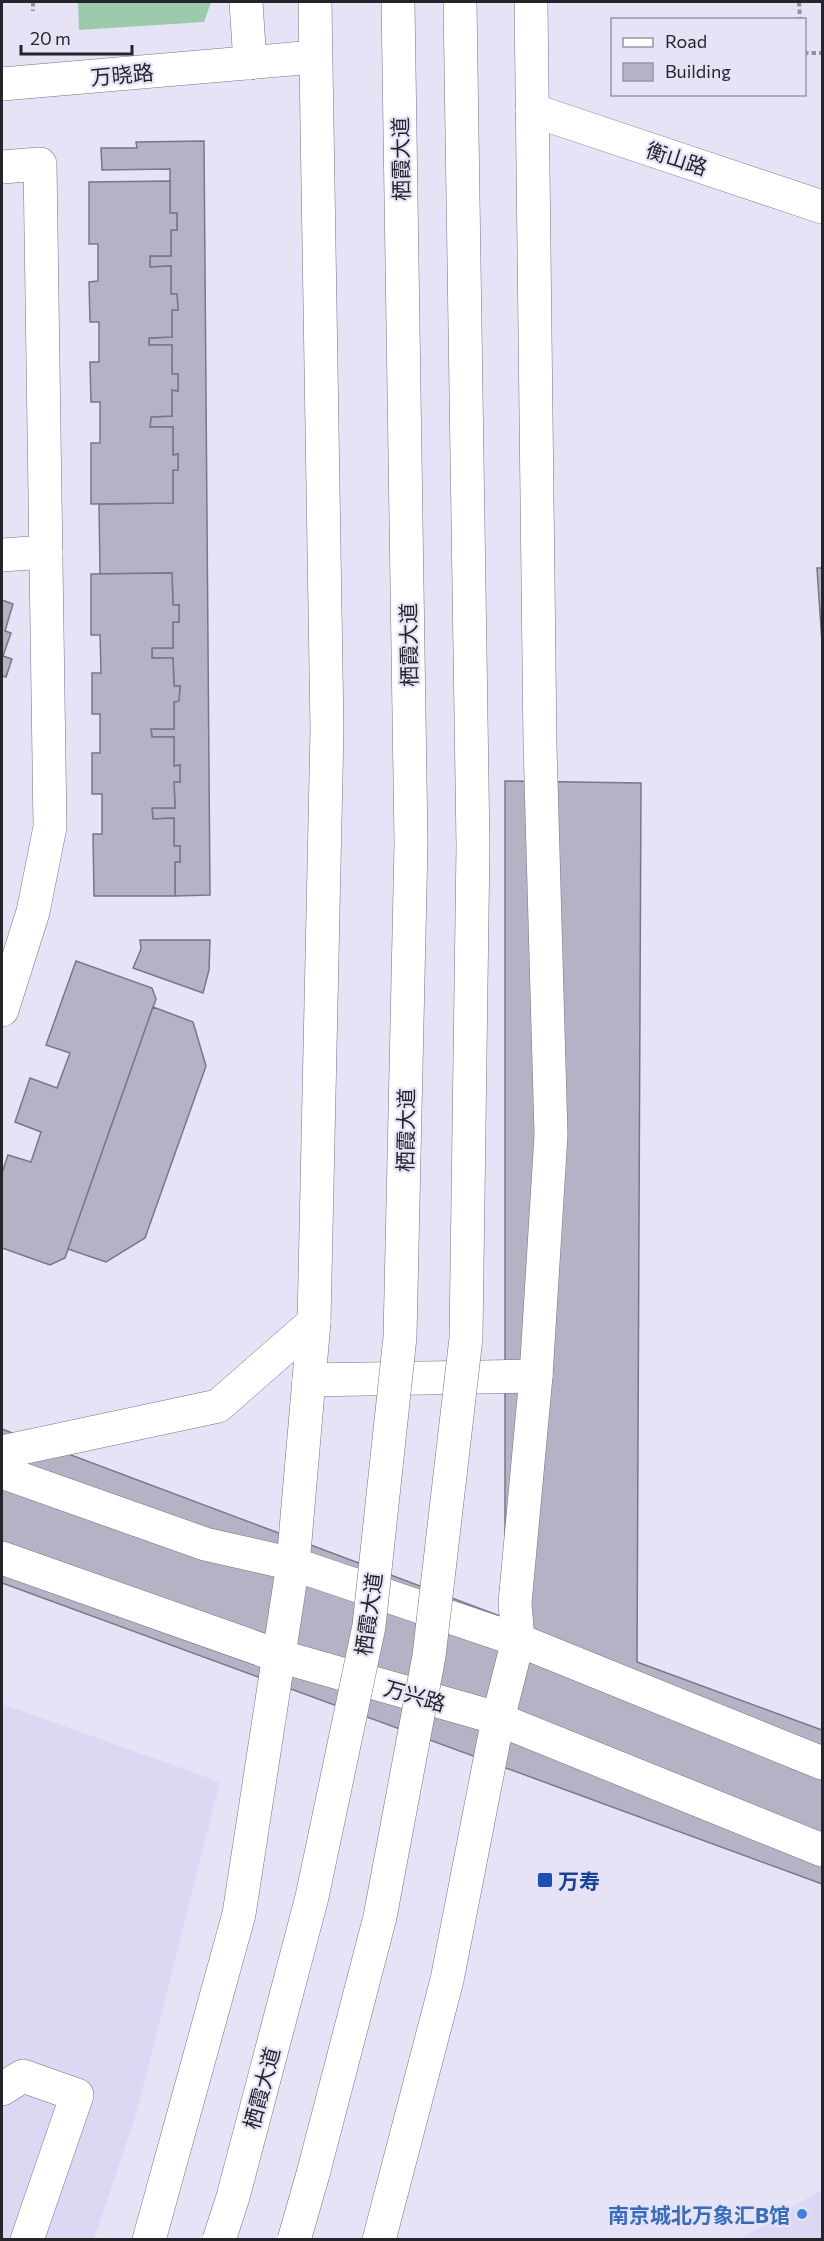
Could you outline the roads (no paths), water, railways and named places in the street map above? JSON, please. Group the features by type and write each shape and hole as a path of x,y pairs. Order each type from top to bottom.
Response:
{"main road":[{"path":"246,2 250,63"},
{"path":"149,2240 239,1914 293,1563 314,1323 327,730 315,2"},
{"name":"栖霞大道","path":"219,2240 236,2185 312,1897 369,1626 400,1337 411,844 398,2"},
{"path":"294,2240 380,1917 429,1656 466,1338 473,846 460,2"},
{"path":"379,2240 447,1980 498,1719 518,1640 515,1603 536,1376 551,1135 540,744 531,2"},
{"name":"万晓路","path":"2,84 315,57"},
{"name":"衡山路","path":"532,110 822,207"},
{"path":"2,167 40,164 50,827 33,912 2,1010"},
{"path":"2,555 46,552"},
{"path":"2,1452 218,1406 314,1323"},
{"path":"309,1380 536,1376"},
{"path":"2,1472 205,1544 293,1563 518,1640 822,1762"},
{"name":"万兴路","path":"2,1558 279,1656 498,1719 822,1850"},
{"path":"2,2088 23,2076 76,2095 27,2240"}],"place":[{"name":"万寿","path":"545,1880"},
{"name":"南京城北万象汇B馆","path":"802,2214"}]}
